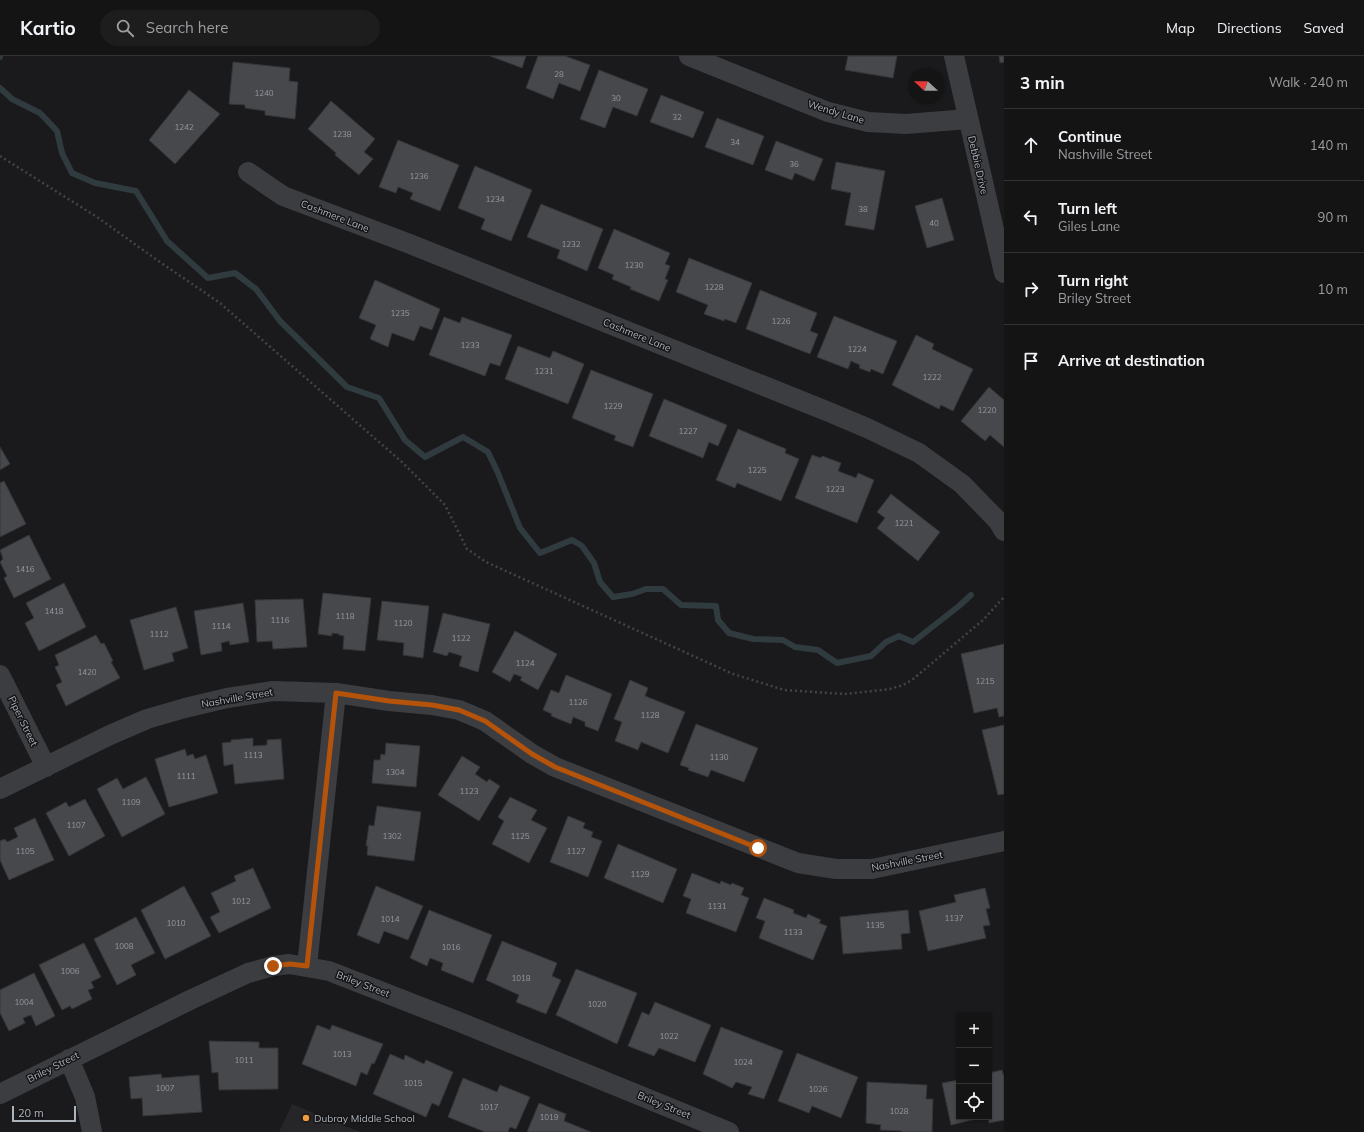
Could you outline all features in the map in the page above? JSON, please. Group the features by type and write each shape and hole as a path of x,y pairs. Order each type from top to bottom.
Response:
{"street":[{"name":"Wendy Lane","path":"688,56 828,112 868,122 906,124 968,119"},
{"name":"Debbie Drive","path":"954,56 1004,273"},
{"name":"Cashmere Lane","path":"248,172 283,196 410,244 868,428 919,453 962,484 998,521 1004,531"},
{"name":"Piper Street","path":"0,675 46,767"},
{"name":"Nashville Street","path":"0,789 110,735 147,719 185,708 227,698 273,691 336,693 389,701 432,705 459,710 485,721 532,754 555,767 798,863 836,869 872,869 1004,841"},
{"path":"307,966 336,693"},
{"name":"Briley Street","path":"0,1094 248,973 273,966 290,964 329,971 464,1024 729,1132"},
{"path":"69,1059 85,1097 92,1132"}],"path":[{"path":"0,156 97,217 220,303 403,463 445,505 467,549 486,562 726,670 784,690 844,694 890,689 903,685 912,680 983,620 1004,597"}],"shaded area":[{"name":"Dubray Middle School","path":"292,1104 360,1132 279,1132"}],"building":[{"path":"490,56 526,56 522,68"},
{"path":"538,56 565,56 590,65 580,91 559,83 553,99 526,88"},
{"path":"848,56 897,56 893,78 845,70"},
{"path":"999,56 1004,56 1004,62 1000,63"},
{"path":"233,62 290,68 289,81 298,82 295,119 265,115 265,111 245,108 245,105 229,104"},
{"path":"599,70 648,89 637,116 613,107 605,128 580,119"},
{"path":"189,90 220,114 175,164 149,140"},
{"path":"661,95 704,112 693,138 650,122"},
{"path":"331,101 375,139 364,152 373,159 359,175 335,155 336,153 308,129"},
{"path":"717,118 764,136 753,165 705,147"},
{"path":"398,140 459,165 440,211 410,199 413,193 398,187 396,193 379,187"},
{"path":"776,141 823,159 814,181 795,173 792,180 765,170"},
{"path":"836,162 885,171 874,230 845,225 851,193 831,189"},
{"path":"475,166 532,190 511,241 481,229 485,219 458,208"},
{"path":"942,198 954,240 927,248 915,206"},
{"path":"541,204 603,229 587,271 557,258 560,250 527,237"},
{"path":"614,229 670,253 665,264 670,266 665,279 668,280 659,301 630,289 631,287 612,279 614,275 598,268"},
{"path":"689,258 752,283 736,323 725,319 724,321 704,314 708,305 676,292"},
{"path":"375,280 440,309 432,330 420,326 414,341 392,333 388,347 370,339 376,325 359,318"},
{"path":"760,290 817,313 810,331 818,334 810,354 746,329"},
{"path":"834,316 897,341 883,374 871,369 870,372 859,368 860,365 851,361 848,369 817,357"},
{"path":"444,317 460,323 462,317 512,335 500,366 490,363 485,376 429,355"},
{"path":"916,335 934,344 932,349 973,369 953,411 941,405 939,409 892,385"},
{"path":"518,346 550,358 553,351 584,364 568,404 505,379"},
{"path":"591,370 653,394 633,447 614,440 616,436 572,418"},
{"path":"989,387 1004,400 1004,447 990,435 985,441 961,421"},
{"path":"664,399 727,425 718,446 709,442 703,458 649,436"},
{"path":"738,429 786,449 785,453 799,459 781,501 737,483 735,488 716,480"},
{"path":"0,447 10,464 0,470"},
{"path":"812,455 821,458 822,456 841,463 838,471 856,478 858,473 874,480 857,523 795,498"},
{"path":"4,481 26,524 0,537 0,483"},
{"path":"891,494 940,532 918,561 877,528 885,518 877,512"},
{"path":"29,535 51,579 14,598 4,578 7,576 0,562 3,559 0,550"},
{"path":"64,583 86,627 39,651 25,623 34,618 26,603"},
{"path":"323,593 371,598 365,651 343,649 344,636 339,634 332,633 332,636 318,634"},
{"path":"303,599 307,647 273,649 272,641 257,642 255,600"},
{"path":"382,601 429,606 423,658 403,655 404,643 377,640"},
{"path":"243,603 249,642 230,645 229,641 221,643 222,651 201,655 194,611"},
{"path":"176,607 188,648 172,653 174,661 144,670 130,620"},
{"path":"443,613 490,624 478,672 459,666 462,656 449,652 447,656 433,652"},
{"path":"515,631 557,654 538,690 520,680 522,677 514,674 510,682 492,672"},
{"path":"96,635 101,644 104,643 113,661 111,662 120,678 66,706 56,685 62,682 55,667 59,665 55,655"},
{"path":"1004,644 1004,716 999,717 997,708 974,713 961,654"},
{"path":"566,675 612,694 598,731 585,726 585,722 573,717 571,724 551,716 552,714 543,710 551,690 559,693"},
{"path":"630,680 648,688 645,696 685,712 668,753 641,742 638,750 615,741 622,722 614,719"},
{"path":"696,724 758,748 744,782 711,770 708,777 688,770 689,768 680,765"},
{"path":"1004,725 1004,794 998,795 982,730"},
{"path":"253,738 253,746 267,745 267,740 281,739 284,779 235,784 233,764 224,766 222,743 231,742 231,740"},
{"path":"386,743 420,746 416,787 372,783 374,760 380,760 381,754 385,755"},
{"path":"185,749 187,756 193,754 195,759 206,755 218,793 169,807 155,759"},
{"path":"462,756 480,767 475,774 487,782 489,779 500,786 479,821 438,795"},
{"path":"146,777 165,814 122,837 97,789 117,778 123,789"},
{"path":"510,797 537,810 531,820 547,828 529,863 492,844 504,821 498,817"},
{"path":"85,799 105,836 69,856 46,813 66,802 69,807"},
{"path":"377,806 421,812 414,861 367,855 368,846 366,846 369,825 374,826"},
{"path":"568,816 585,823 583,828 593,832 591,837 602,841 588,877 550,862"},
{"path":"35,818 54,860 9,880 0,860 0,841 5,839 7,842 18,837 14,828"},
{"path":"618,844 677,869 663,903 604,878"},
{"path":"253,868 271,908 219,933 210,917 220,912 211,893 236,881 234,876"},
{"path":"692,873 720,884 721,881 731,885 732,883 744,888 741,895 749,898 736,932 686,913 691,899 683,896"},
{"path":"184,886 211,936 165,959 141,910"},
{"path":"376,886 423,906 408,940 384,931 379,944 357,935"},
{"path":"985,888 990,908 986,909 990,925 983,926 986,938 928,951 919,911 956,902 954,895"},
{"path":"764,898 794,910 793,913 806,918 808,914 821,920 819,923 827,926 813,960 759,938 765,921 756,918"},
{"path":"429,910 492,935 473,983 441,970 443,963 430,958 427,966 410,958"},
{"path":"908,910 910,933 901,934 902,949 843,954 840,917"},
{"path":"136,917 155,953 131,965 136,975 117,985 94,939"},
{"path":"502,941 557,963 552,976 561,980 546,1014 516,1002 519,995 486,980"},
{"path":"84,943 101,977 91,982 94,988 88,990 92,999 72,1009 70,1006 62,1010 39,965"},
{"path":"576,969 637,993 617,1044 556,1015"},
{"path":"34,973 55,1016 36,1026 31,1015 23,1018 25,1023 9,1031 0,1013 0,990"},
{"path":"655,1002 711,1025 695,1062 659,1048 654,1056 628,1046 642,1012 649,1015"},
{"path":"317,1025 330,1030 332,1025 383,1044 367,1075 361,1072 356,1086 302,1064"},
{"path":"721,1027 783,1051 764,1099 748,1094 752,1087 736,1082 732,1088 703,1074"},
{"path":"209,1041 259,1042 259,1048 278,1048 278,1089 219,1090 218,1072 212,1073"},
{"path":"797,1053 858,1077 841,1118 812,1106 809,1113 778,1101"},
{"path":"390,1054 404,1060 405,1055 424,1064 426,1060 453,1072 439,1106 432,1103 426,1117 373,1094"},
{"path":"1002,1070 1004,1077 1004,1120 989,1123 988,1120 992,1120 992,1072"},
{"path":"161,1074 162,1078 199,1075 202,1112 143,1116 142,1098 131,1099 129,1077"},
{"path":"463,1078 497,1092 500,1085 530,1097 516,1129 510,1127 508,1132 485,1132 448,1117"},
{"path":"956,1081 956,1120 972,1120 951,1125 942,1083"},
{"path":"867,1082 927,1085 926,1099 933,1099 932,1132 880,1130 881,1125 866,1123"},
{"path":"539,1103 566,1114 564,1121 591,1132 527,1132"}],"waterway":[{"path":"0,88 12,99 40,113 57,131 62,153 72,173 95,183 136,191 167,241 208,278 235,273 256,289 280,321 347,387 379,398 405,440 425,457 463,437 488,452 520,528 540,553 572,540 582,546 594,563 600,582 613,597 632,594 646,589 663,589 681,605 716,606 718,620 729,633 753,639 783,640 795,647 818,650 837,663 871,656 886,642 899,636 913,642 971,595"}],"place":[{"name":"Dubray Middle School","path":"306,1118"}],"route":[{"path":"273,966 290,964 307,966 336,693 389,701 432,705 459,710 485,721 532,754 555,767 758,848"}]}
